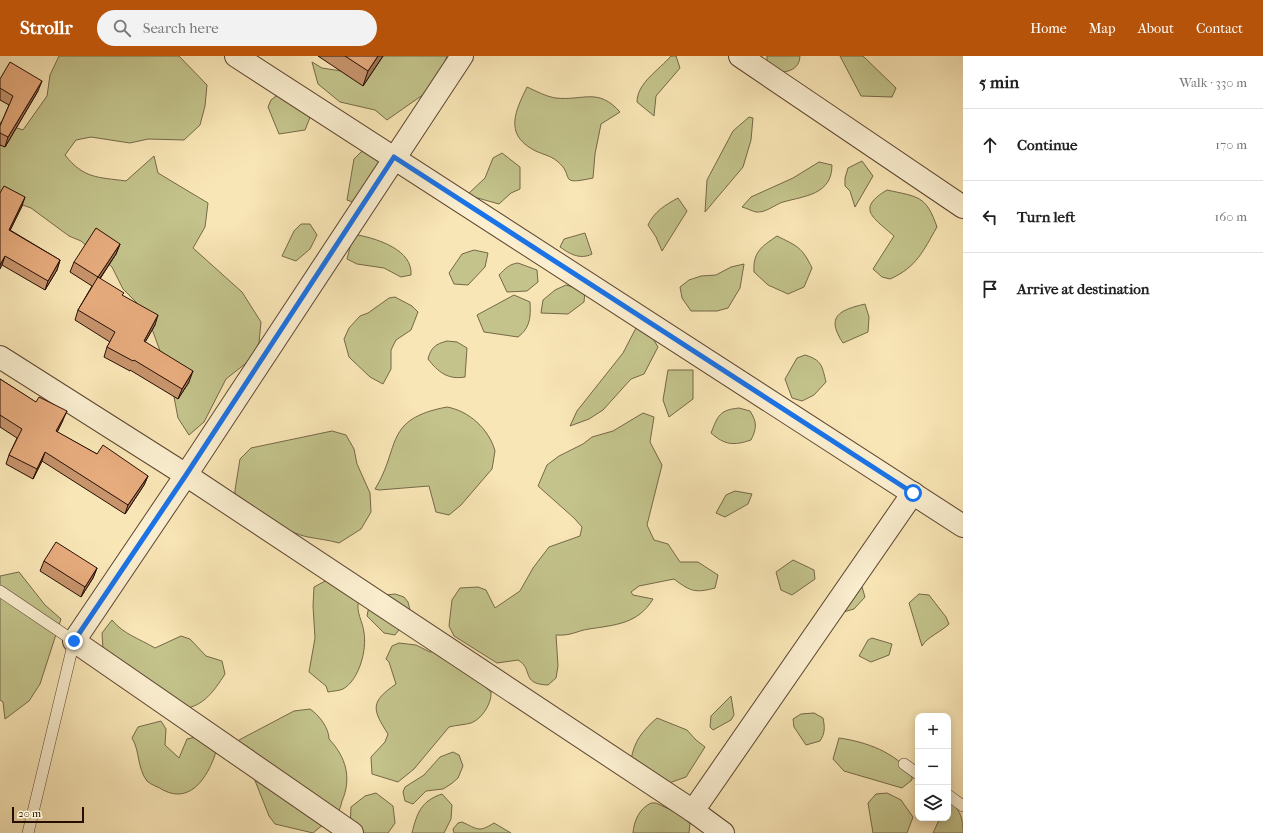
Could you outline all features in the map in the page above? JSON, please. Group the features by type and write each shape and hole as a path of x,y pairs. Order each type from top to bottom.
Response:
{"street":[{"path":"236,56 963,526"},
{"path":"352,833 74,641 186,475 394,157 462,56"},
{"path":"740,56 963,207"},
{"path":"0,357 186,475 694,811 723,833"},
{"path":"694,811 913,493"}],"lane":[{"path":"0,590 74,641 28,833"},
{"path":"904,764 915,772"},
{"path":"951,797 963,806"}],"green space":[{"path":"59,56 179,56 207,85 205,106 200,125 184,140 148,139 130,143 91,137 76,140 65,155 79,169 92,176 126,181 154,156 158,173 208,203 205,227 193,248 242,292 261,322 259,343 250,360 226,379 204,422 189,435 178,418 171,381 148,318 138,304 123,289 112,267 81,241 69,236 31,208 0,197 0,122 23,130 47,96 50,75"},
{"path":"374,56 447,56 440,75 424,94 387,120 375,110 340,102 318,84 312,62 322,68 361,74"},
{"path":"671,56 676,56 680,68 656,96 654,116 637,102 638,95 650,77"},
{"path":"767,56 800,56 799,62 793,69 778,72 767,71"},
{"path":"840,56 863,56 896,88 892,97 861,96"},
{"path":"527,87 556,98 597,97 612,104 620,112 601,124 595,154 593,178 574,181 570,180 562,166 557,161 523,143 515,128 515,121 519,104"},
{"path":"280,93 311,115 305,130 279,134 268,107 271,100"},
{"path":"749,117 753,118 751,140 743,167 705,212 707,180 733,131"},
{"path":"370,147 390,150 365,206 347,200 354,159 361,152"},
{"path":"502,153 520,167 520,189 511,193 499,204 467,195 485,178 493,158"},
{"path":"862,161 873,176 855,207 850,191 845,186 845,178 848,168"},
{"path":"819,162 832,165 831,175 827,183 822,188 808,196 783,202 760,212 742,207 751,197 793,178"},
{"path":"887,190 914,196 920,199 929,209 937,227 923,251 913,264 890,279 882,277 873,269 894,236 875,219 870,208 877,197"},
{"path":"678,198 687,211 662,251 656,237 648,225 653,216 660,209"},
{"path":"301,224 310,224 317,235 310,249 296,261 282,256 294,231"},
{"path":"585,233 592,254 588,256 579,256 571,254 560,247 564,239"},
{"path":"358,235 375,239 393,247 400,252 410,266 411,275 401,277 384,268 357,264 347,259 352,239"},
{"path":"777,236 790,242 802,251 812,268 804,287 788,294 768,285 754,272 755,259 759,251"},
{"path":"474,250 488,253 485,267 468,285 454,284 449,273 462,254"},
{"path":"518,263 537,270 538,282 527,291 507,292 499,275 505,269"},
{"path":"744,264 740,288 728,308 717,311 691,311 682,298 680,287 689,280 701,276 716,275 731,267"},
{"path":"566,285 585,291 584,302 568,314 541,313 543,300 555,290"},
{"path":"514,295 530,302 529,322 522,334 518,337 484,332 477,315"},
{"path":"395,297 412,306 418,312 411,330 396,340 391,350 391,369 383,384 370,377 349,357 344,339 349,328 360,316 368,313 389,298"},
{"path":"865,304 869,317 868,332 843,343 835,326 835,320 842,312"},
{"path":"645,325 658,347 644,374 631,379 603,410 589,419 570,426 577,411 623,353 637,326"},
{"path":"447,341 457,342 467,348 465,377 459,378 448,376 436,368 428,359 434,347"},
{"path":"805,355 815,359 820,364 826,382 814,395 802,401 792,398 785,379 797,358"},
{"path":"668,370 693,370 693,399 669,417 663,400"},
{"path":"447,407 463,412 477,422 488,435 495,451 492,469 461,505 449,515 436,512 429,486 379,490 375,489 383,474 392,448 403,427 412,419 427,412"},
{"path":"739,408 750,411 754,418 755,428 751,440 734,444 725,442 711,433 718,418 723,412"},
{"path":"643,413 654,417 650,442 662,465 647,525 654,540 668,544 680,562 698,562 718,575 715,588 698,591 685,587 674,579 639,586 631,592 633,595 653,599 640,614 625,622 617,624 566,635 556,635 558,666 556,678 548,685 539,684 530,679 526,668 518,660 497,663 454,636 449,626 452,600 460,588 478,587 486,590 495,608 520,591 533,568 549,547 580,536 582,527 538,486 547,465 559,456 583,444 592,437 613,431"},
{"path":"332,431 346,435 354,449 357,464 370,493 371,512 361,529 339,543 308,537 281,526 235,500 235,490 240,459 251,448"},
{"path":"735,491 752,494 748,504 725,517 716,513 726,495"},
{"path":"793,560 814,570 815,579 792,595 781,590 776,572"},
{"path":"19,572 45,605 61,619 40,684 29,701 5,719 3,702 0,700 0,576"},
{"path":"329,579 359,600 358,609 365,640 361,664 349,685 340,690 328,692 326,686 309,672 315,638 313,606 314,587"},
{"path":"853,587 862,587 865,597 854,609 840,613"},
{"path":"395,594 404,597 408,602 411,614 395,635 384,633 367,616 369,606 377,596"},
{"path":"919,594 929,595 946,617 949,624 927,640 922,646 909,603"},
{"path":"112,620 126,633 155,648 181,636 190,639 206,656 222,661 225,674 208,697 197,705 183,709 103,650 102,633"},
{"path":"872,638 892,644 889,655 871,662 859,656 868,640"},
{"path":"399,643 416,645 430,652 442,650 491,692 491,696 486,710 479,718 471,723 449,727 414,769 398,782 372,774 371,757 385,742 388,734 379,718 376,706 382,696 396,684 389,662 386,659 392,646"},
{"path":"731,696 734,715 731,720 713,730 710,727 711,716"},
{"path":"310,709 320,718 329,735 329,739 340,753 346,768 347,776 347,784 339,810 313,833 275,824 269,816 254,778 232,747 239,740 294,711"},
{"path":"814,713 823,718 824,733 820,741 806,745 794,727 793,719 801,714"},
{"path":"657,718 687,730 705,747 686,777 669,783 631,760 634,747 640,736"},
{"path":"161,721 166,729 165,745 179,758 187,739 209,734 217,748 205,776 192,790 174,794 151,784 144,776 135,743 132,738 138,727"},
{"path":"839,738 870,745 888,754 905,766 912,774 912,780 902,788 844,771 833,759"},
{"path":"453,752 459,755 463,766 458,778 443,789 426,791 413,804 405,801 403,792 405,787 424,775 440,757"},
{"path":"376,793 393,806 395,823 388,833 354,833 350,828 351,807 365,796"},
{"path":"887,793 901,800 913,817 907,833 873,833 868,803 876,794"},
{"path":"442,794 452,805 451,819 444,833 412,833 421,809 429,800"},
{"path":"651,803 656,803 688,818 690,823 689,833 633,833 640,812"},
{"path":"951,804 956,808 960,815 963,833 933,833 939,821 951,821"},
{"path":"462,822 478,829 494,823 511,833 454,833 453,829 458,823"}],"building":[{"path":"345,56 378,56 368,71"},
{"path":"10,62 42,81 8,137 0,133 0,126 13,96 0,88 0,79"},
{"path":"4,186 25,197 9,230 60,260 48,281 5,256 0,265 0,193"},
{"path":"96,228 120,244 98,277 74,262"},
{"path":"98,277 124,293 122,295 158,315 144,341 193,371 182,389 134,360 133,361 107,347 115,332 78,310"},
{"path":"0,379 36,402 39,397 67,411 56,431 97,454 103,445 148,476 128,505 45,452 37,469 9,455 22,429 0,415"},
{"path":"56,542 97,568 85,587 44,561"}],"route":[{"path":"74,641 186,475 394,157 913,493"}]}
